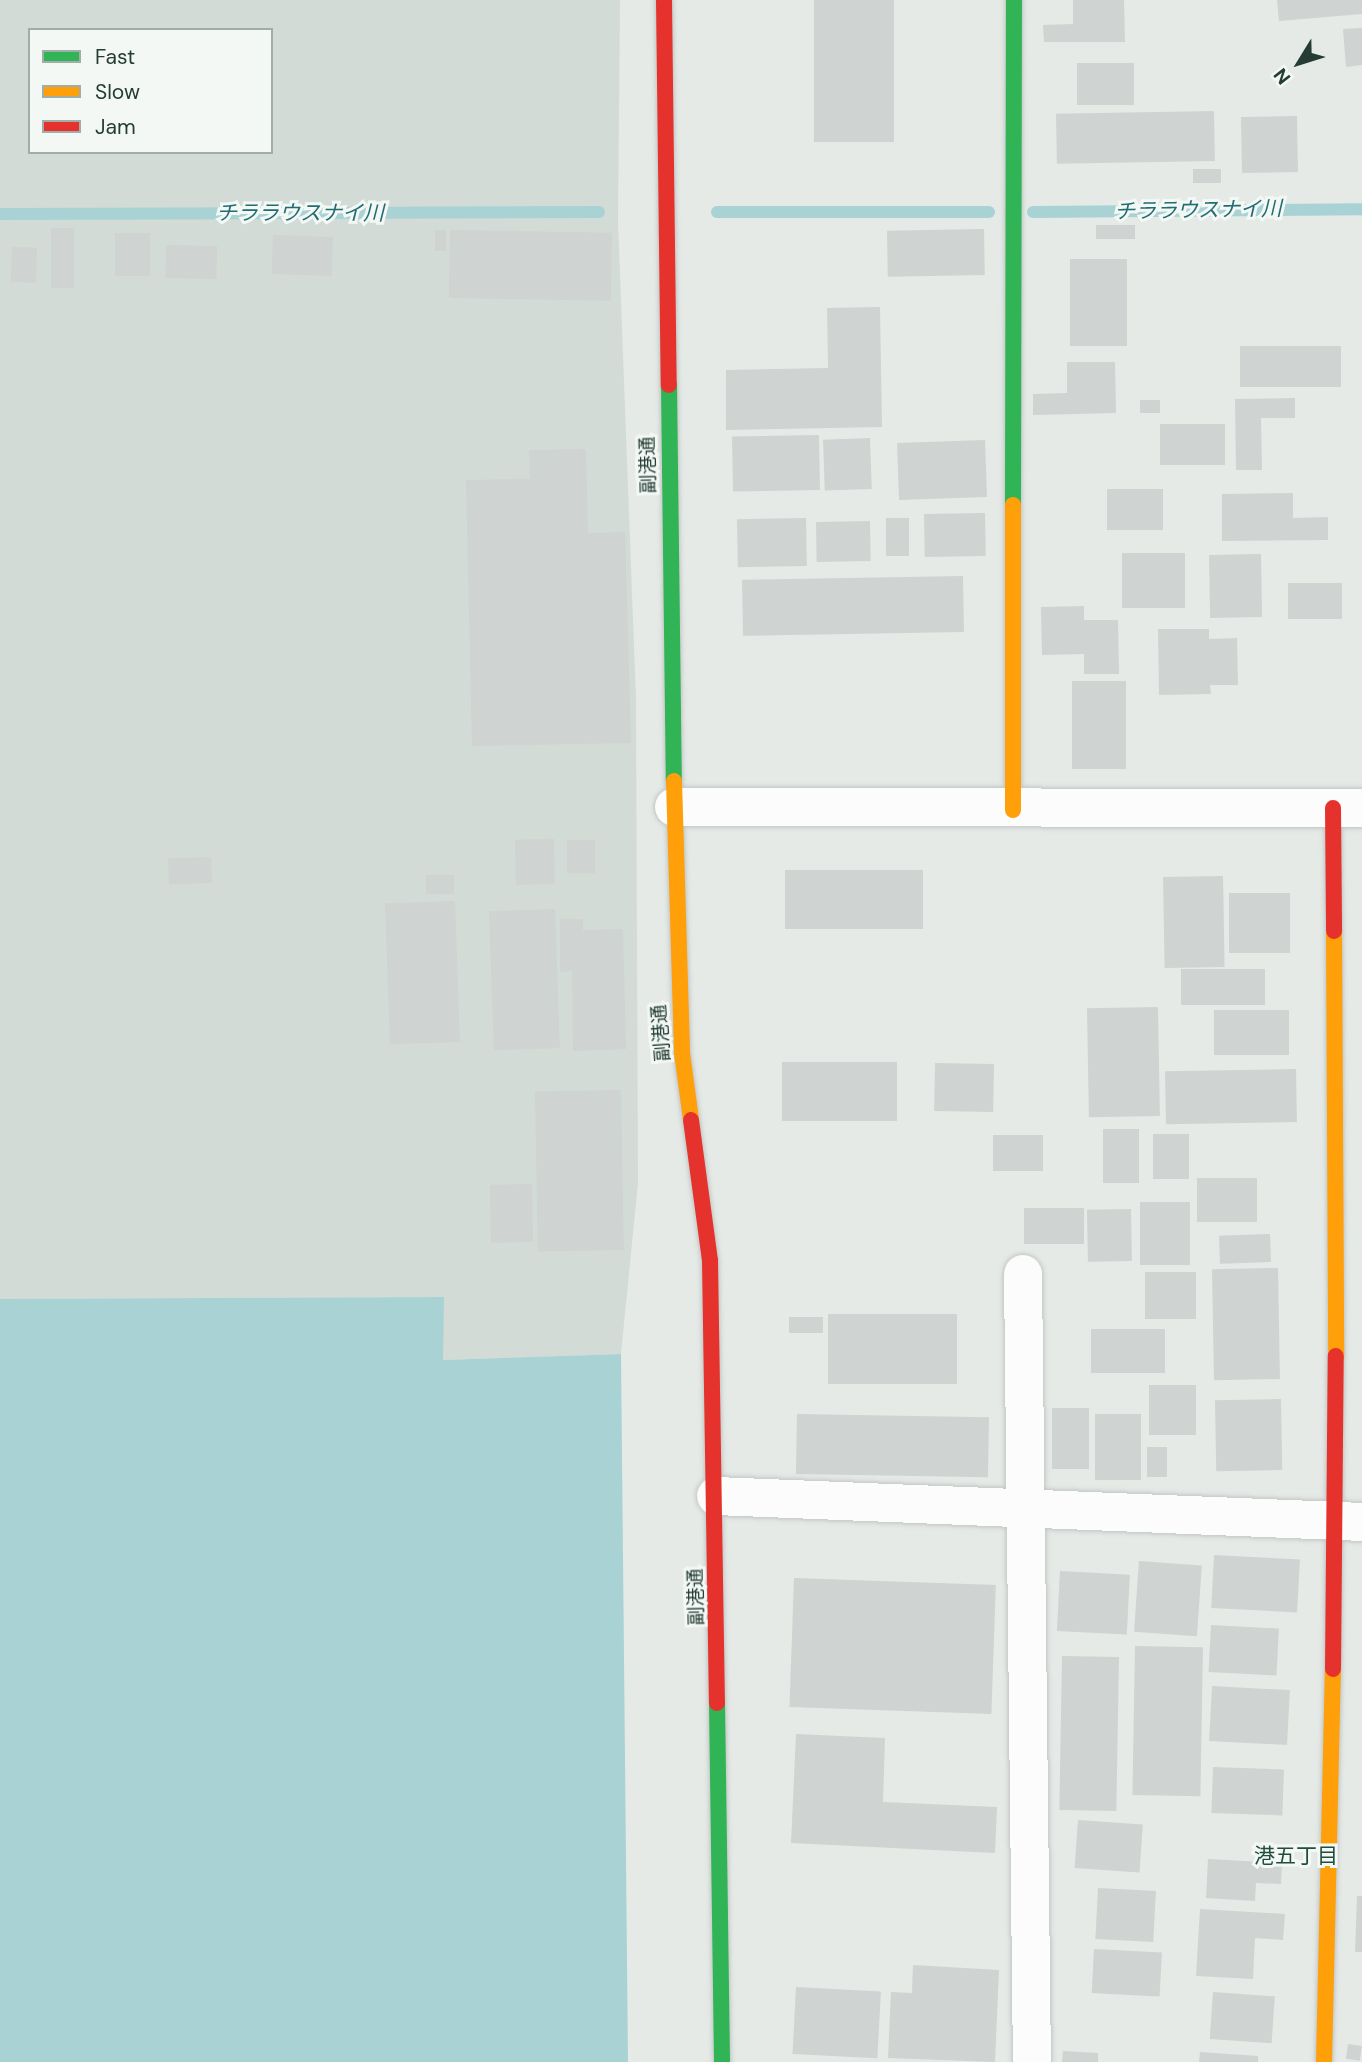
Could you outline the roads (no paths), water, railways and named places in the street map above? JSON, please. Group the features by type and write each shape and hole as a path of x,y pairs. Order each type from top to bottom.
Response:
{"street":[{"name":"副港通","path":"664,0 674,807 682,1053 710,1261 716,1496 722,2062"},
{"path":"1013,810 1014,0"},
{"path":"674,807 1013,810 1348,808 1350,1522 1324,2062"},
{"path":"1023,1274 1032,2062"},
{"path":"716,1496 1026,1511 1350,1522"}],"water":[{"path":"444,1297 443,1360 621,1354 628,2062 0,2062 0,1299"}],"waterway":[{"name":"チララウスナイ川","path":"1033,212 1362,209"},
{"name":"チララウスナイ川","path":"0,214 599,212"},
{"name":"チララウスナイ川","path":"717,212 989,212"}],"district":[{"name":"港五丁目","path":"1296,1856"}]}
